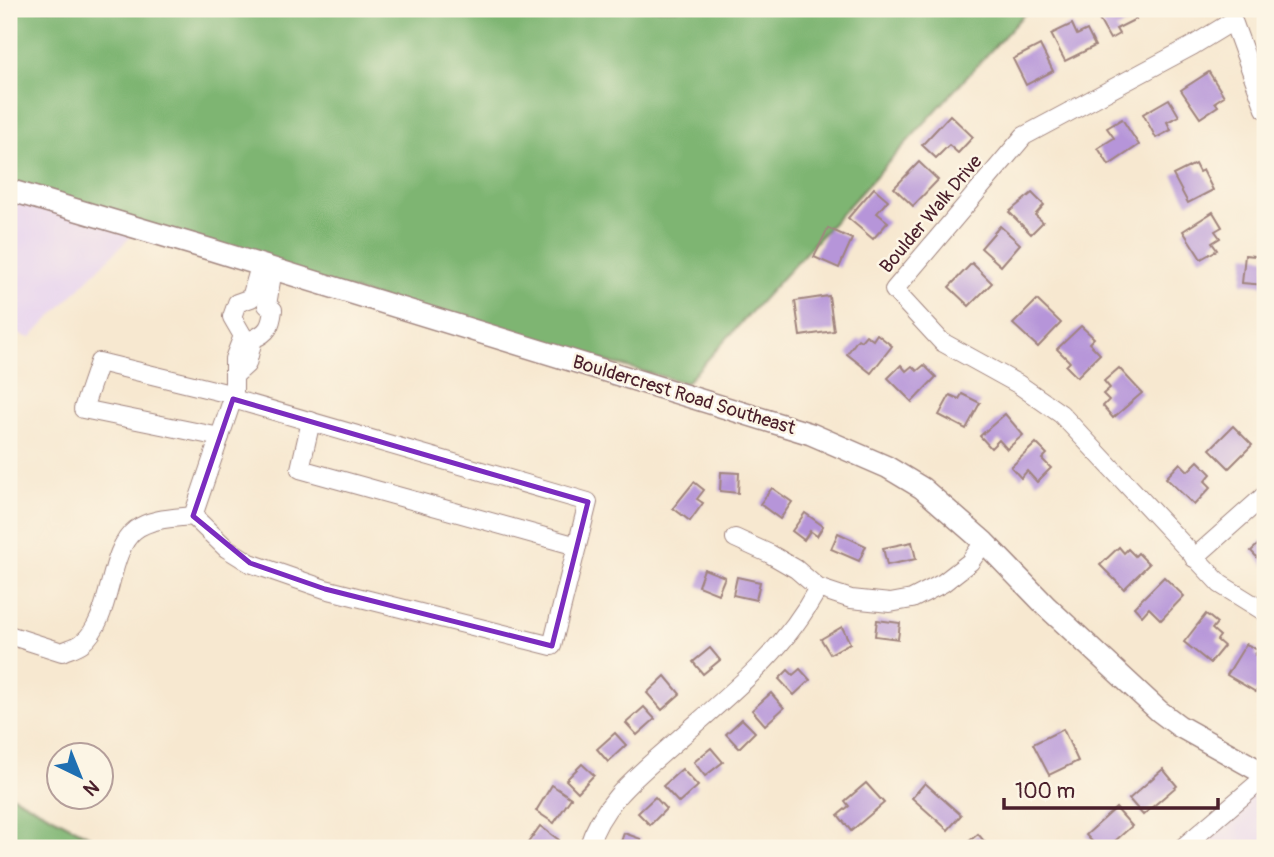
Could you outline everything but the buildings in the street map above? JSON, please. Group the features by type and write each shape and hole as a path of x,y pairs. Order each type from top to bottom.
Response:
{"street":[{"name":"Boulder Walk Drive","path":"1265,109 1233,21 1192,46 1024,136 894,290 942,342 1018,384 1061,414 1220,584 1265,612"},
{"name":"Bouldercrest Road Southeast","path":"9,190 811,435 887,467 922,488 984,542 1074,633 1159,711 1179,726 1265,775"},
{"path":"193,516 233,397 236,374 234,359 248,337 251,298 267,268"},
{"path":"248,337 262,335 271,326 273,310 267,305 267,268"},
{"path":"193,516 226,548 250,563 325,589 552,646 588,502 233,397 99,362 83,409 220,438"},
{"path":"311,421 300,469 577,545"},
{"path":"1194,558 1265,495"},
{"path":"9,635 62,652 83,642 100,618 120,553 134,530 158,520 193,516"},
{"path":"735,538 779,559 818,588 851,599 890,603 912,599 943,583 970,562 984,542"},
{"path":"588,848 594,828 615,797 756,670 804,614 818,588"},
{"path":"1182,848 1265,775"}],"highlighted area":[{"path":"233,399 588,502 552,646 325,589 250,563 193,516"}],"shaded area":[{"path":"9,192 137,230 30,338 9,331"},
{"path":"1265,782 1265,848 1185,848"}],"green space":[{"path":"9,9 1029,9 686,383 9,192"},
{"path":"9,794 112,848 9,848"}]}
